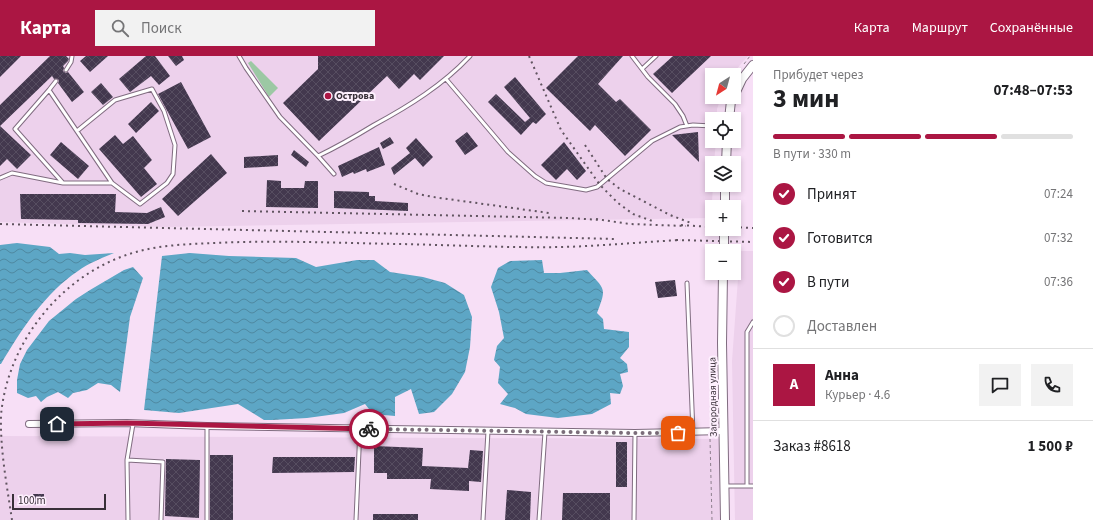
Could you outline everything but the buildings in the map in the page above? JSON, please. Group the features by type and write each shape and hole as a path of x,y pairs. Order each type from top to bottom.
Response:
{"main road":[{"path":"741,81 749,63"},
{"name":"Загородная улица","path":"723,280 722,343 725,520"}],"street":[{"path":"29,424 133,424 635,433 693,433 724,431"}],"lane":[{"path":"66,70 71,62 72,56"},
{"path":"239,56 280,117 334,174"},
{"path":"318,156 384,120 415,101 446,80 470,56"},
{"path":"632,56 642,69 675,104 683,116 687,126"},
{"path":"642,69 656,56"},
{"path":"446,80 508,152 535,176 546,183 586,190 597,187 652,141 680,127 693,125 705,126"},
{"path":"56,81 15,129 64,183"},
{"path":"49,90 112,183 140,204 167,183 173,174 175,145 164,111 152,89 114,100 77,131"},
{"path":"0,178 12,173 64,183 112,183"},
{"path":"687,282 693,433"},
{"path":"747,486 747,334 753,322"},
{"path":"747,334 753,328"},
{"path":"747,334 753,336"},
{"path":"747,388 753,388"},
{"path":"128,520 127,460 133,424"},
{"path":"207,426 207,520"},
{"path":"356,520 360,428"},
{"path":"483,520 488,431"},
{"path":"538,520 545,432"},
{"path":"634,520 635,433"},
{"path":"127,460 163,462 161,520"},
{"path":"725,486 753,486"}],"path":[{"path":"749,63 750,56"},
{"path":"710,432 712,520"}],"shaded area":[{"path":"0,56 748,56 738,68 705,68 705,104 719,104 717,112 705,112 705,148 715,148 715,156 705,156 705,192 713,192 712,200 705,200 705,218 164,227 0,222"},
{"path":"741,251 753,251 753,520 735,520 732,361 738,280 741,280"},
{"path":"0,436 719,439 722,520 0,520"}],"green space":[{"path":"251,61 278,88 269,97 248,63"}],"water":[{"path":"17,243 50,247 59,254 70,253 85,255 114,253 82,268 55,290 25,325 0,364 0,245"},
{"path":"190,253 296,258 316,267 357,260 374,260 390,272 423,277 445,283 464,295 472,317 470,347 465,372 452,394 434,412 419,414 411,389 395,397 395,416 373,414 365,404 344,413 307,418 272,420 264,420 238,404 179,413 144,410 162,256"},
{"path":"542,260 544,273 587,270 602,289 602,298 597,313 603,319 604,329 629,332 629,347 620,358 627,364 628,372 620,374 623,386 620,394 610,393 611,404 592,414 558,418 526,414 515,408 500,404 508,394 498,383 500,367 494,360 497,346 504,338 499,312 491,287 498,268 510,261"},
{"path":"133,267 143,278 130,317 120,392 111,385 98,383 87,390 73,393 68,398 58,392 47,397 41,402 36,396 28,398 17,393 17,380 20,364 27,350 49,321 76,299 90,290 124,270"}],"railway":[{"path":"529,56 561,130 600,185 618,203 633,214 655,222"},
{"path":"585,145 607,179 620,189 670,215 691,223"},
{"path":"394,184 418,194 433,197 549,213"},
{"path":"242,211 570,218 601,220"},
{"path":"596,219 630,224 686,226"},
{"path":"0,224 616,239"},
{"path":"681,225 705,227"},
{"path":"741,227 753,228"},
{"path":"676,240 753,242"},
{"path":"12,520 6,481 1,428 1,415 8,378 23,343 37,322 57,299 68,288 93,270 121,257 136,252 165,246 237,242 562,247 681,240"}],"way so far":[{"path":"369,429 678,433"}],"place":[{"name":"Острова","path":"328,96"}],"route":[{"path":"57,424 127,423 369,429"}]}
